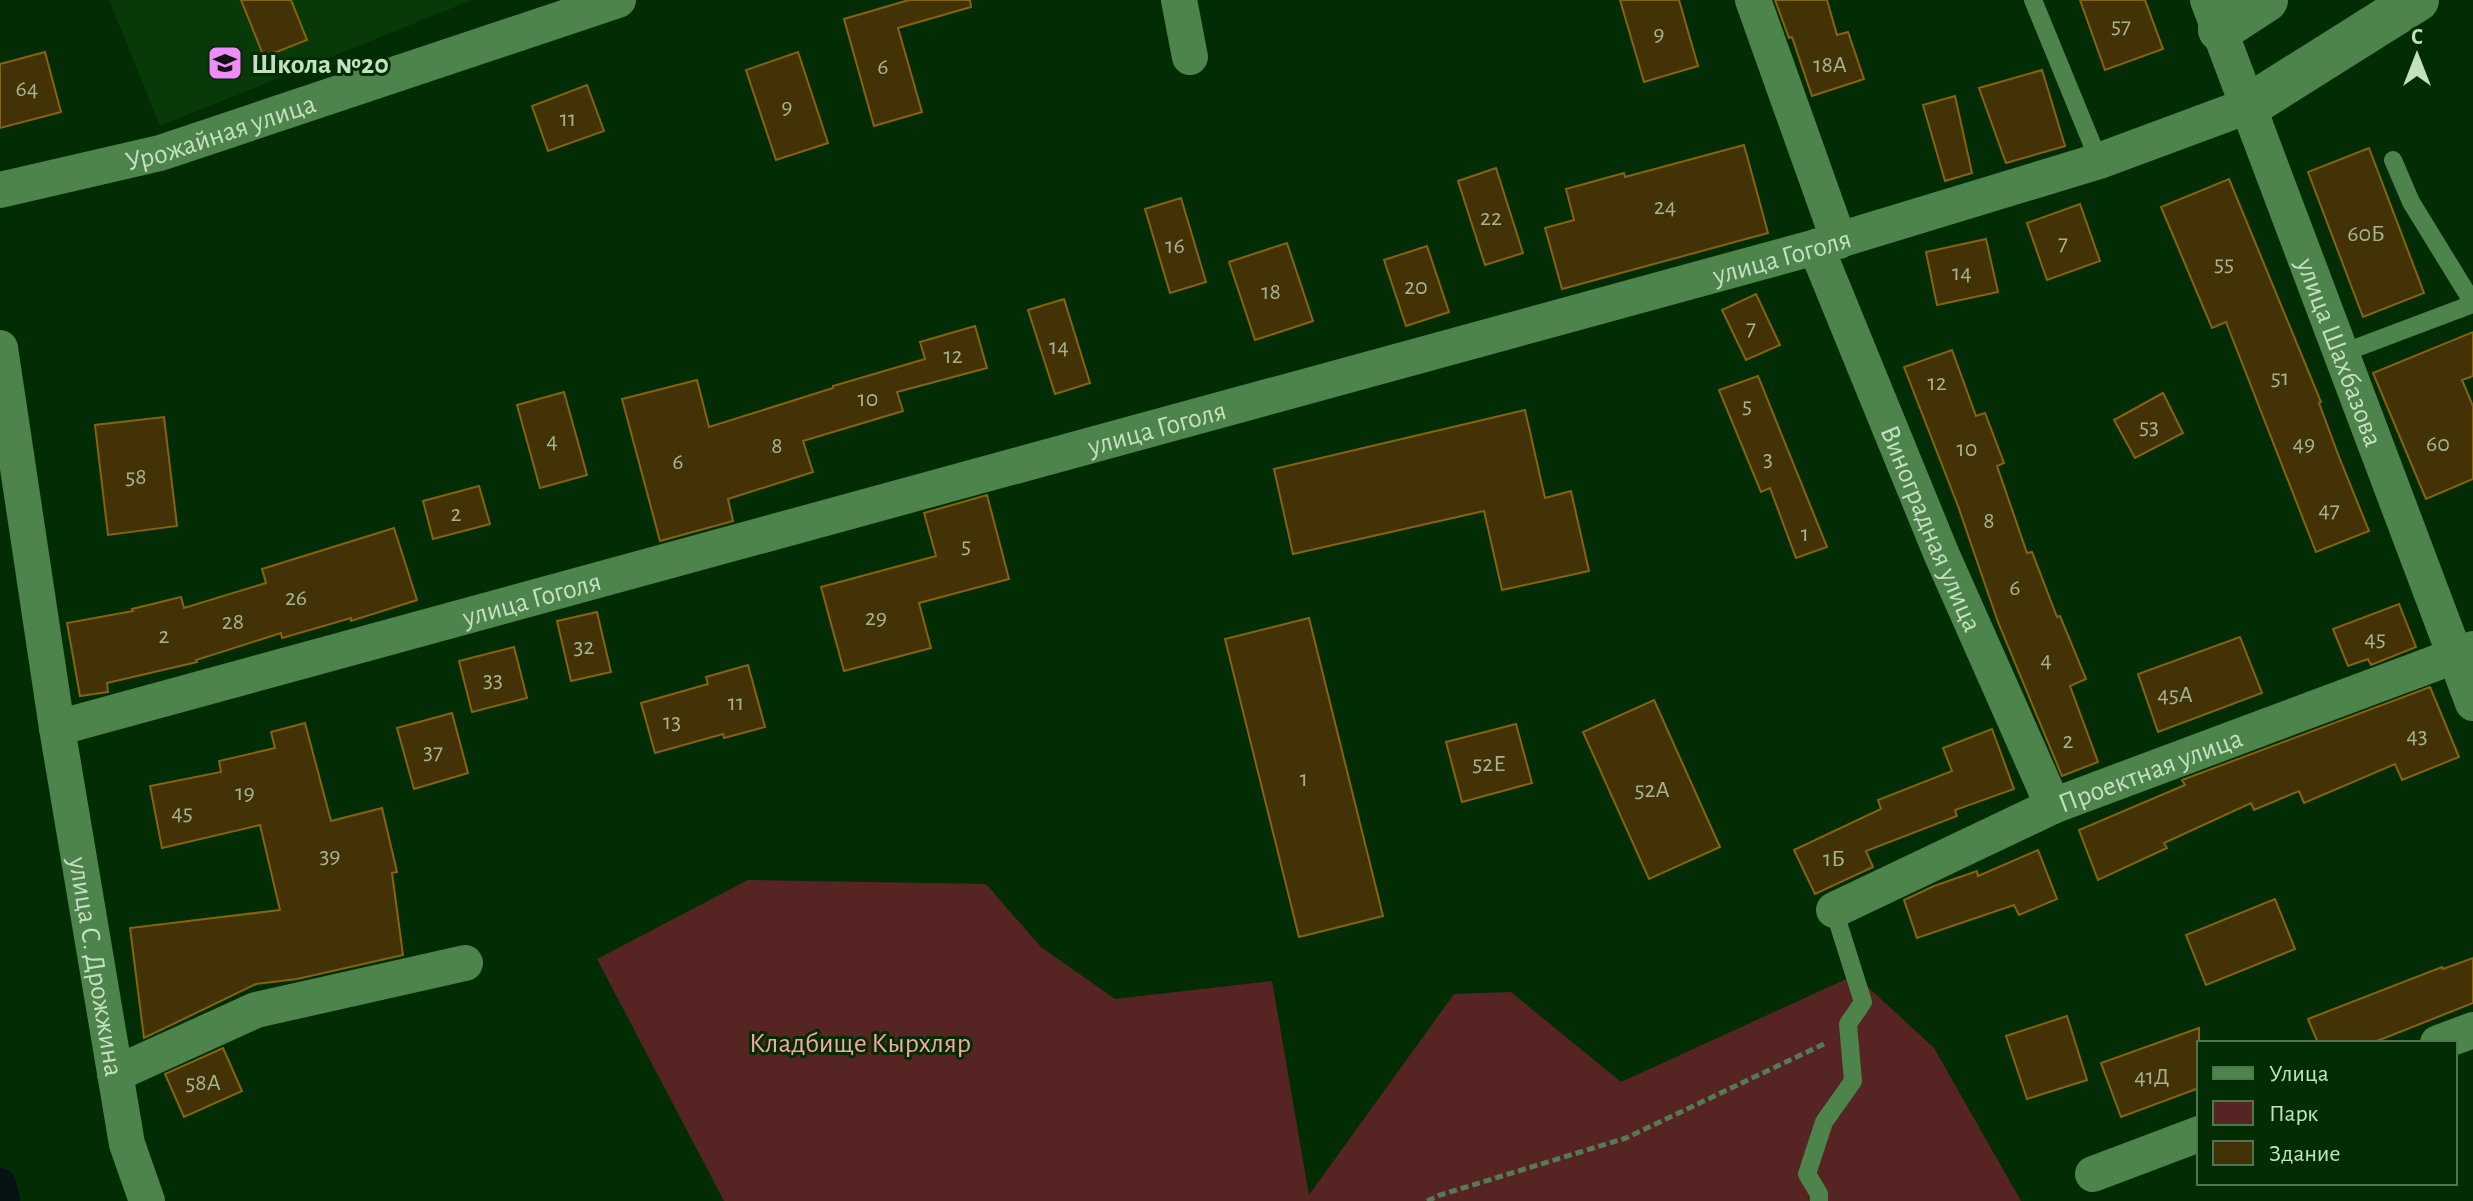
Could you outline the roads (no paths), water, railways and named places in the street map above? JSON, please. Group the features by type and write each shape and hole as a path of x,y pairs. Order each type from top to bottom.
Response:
{"street":[{"name":"Урожайная улица","path":"0,190 160,153 618,0"},
{"path":"1179,0 1190,57"},
{"name":"Виноградная улица","path":"1753,0 1828,244 1941,553 2053,806"},
{"path":"2214,15 2266,0"},
{"path":"2250,105 2417,0"},
{"name":"улица Шахбазова","path":"2214,15 2340,354 2464,653 2473,703"},
{"name":"улица Гоголя","path":"57,728 1828,244 2099,161 2250,105"},
{"name":"улица С. Дрожжина","path":"0,348 57,728 127,1144 147,1201"},
{"name":"Проектная улица","path":"1834,910 2053,806 2464,653"},
{"path":"115,1074 256,1010 465,963"},
{"path":"2443,1041 2473,1030"},
{"path":"2093,1174 2197,1135"}],"lane":[{"path":"2033,0 2099,161"},
{"path":"2340,354 2473,304 2411,202 2393,160"},
{"path":"1819,1201 1819,1194 1807,1174 1824,1122 1853,1081 1848,1024 1863,1002 1834,910"}],"waterway":[{"path":"0,1184 4,1201"}],"place":[{"name":"Школа №20","path":"225,63"}],"park label":[{"name":"Кладбище Кырхляр","path":"860,1042"}]}
